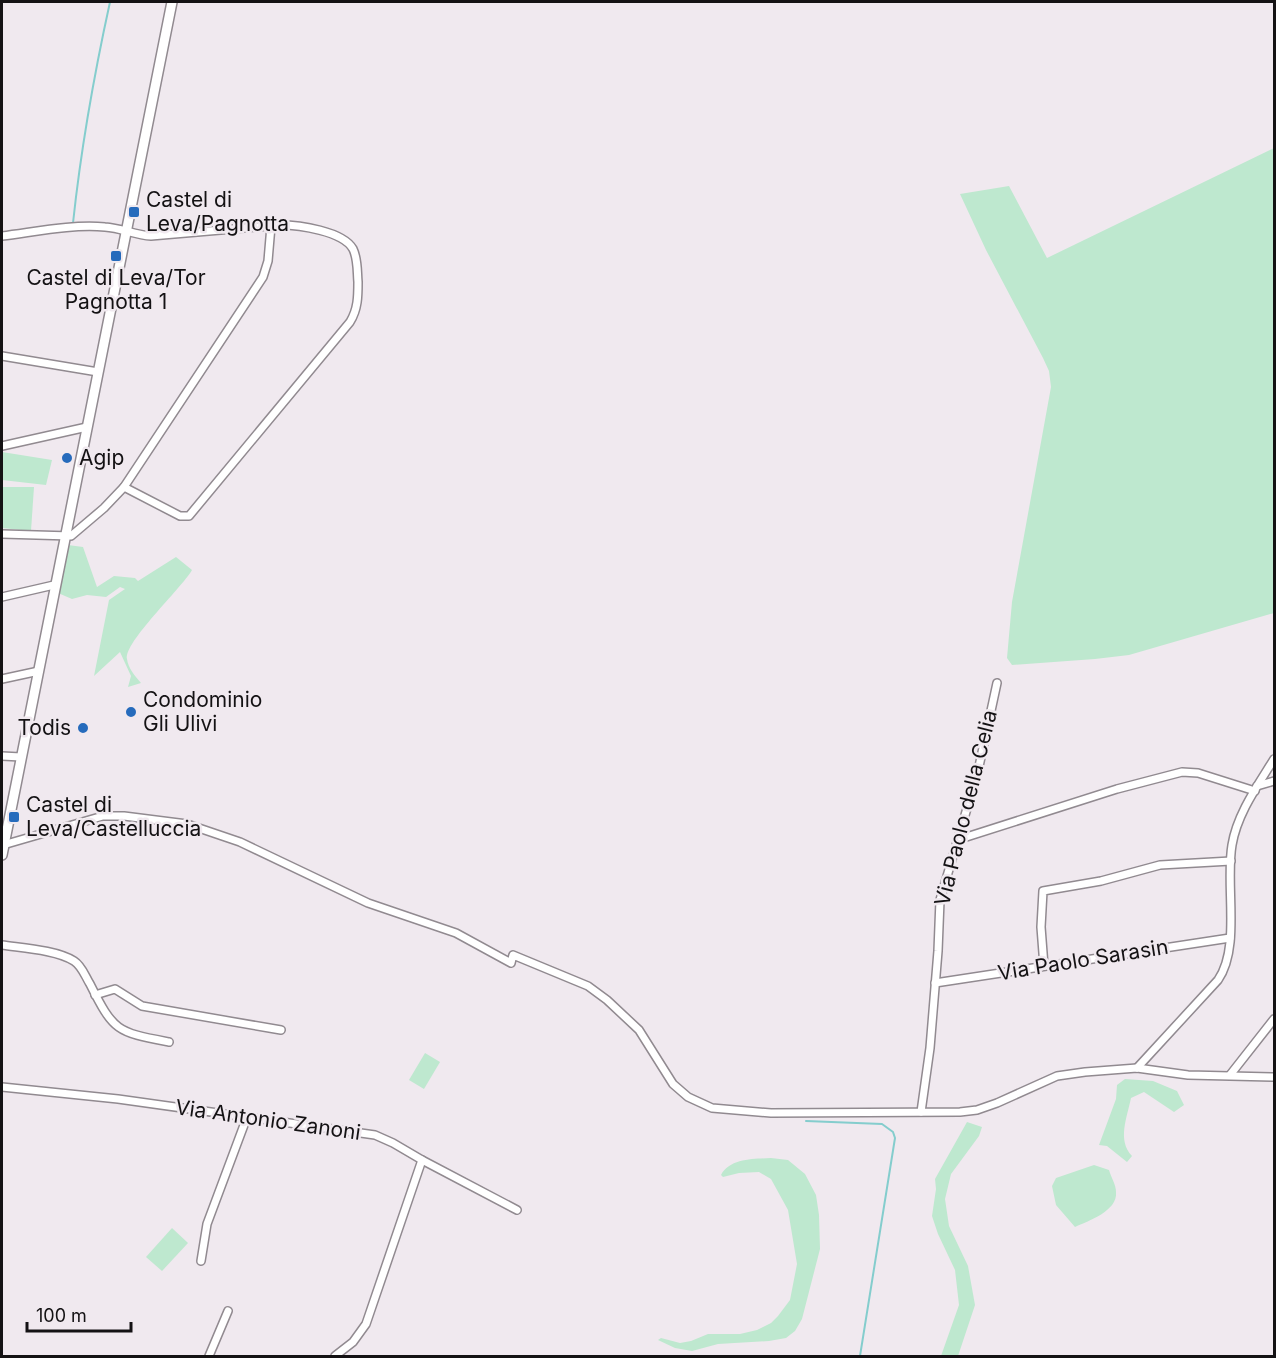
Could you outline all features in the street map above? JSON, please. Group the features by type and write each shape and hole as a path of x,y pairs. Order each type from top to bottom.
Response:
{"street":[{"path":"2,855 172,2"},
{"path":"2,534 65,537 77,533 124,487 263,277 268,261 272,226"},
{"path":"2,236 95,227 111,227 138,235 156,236 293,226 336,236 351,246 357,261 358,297 354,315 190,515 180,516 124,487"},
{"path":"2,356 98,372"},
{"path":"2,446 87,427"},
{"path":"2,597 54,585"},
{"path":"2,679 39,671"},
{"name":"Via Paolo della Celia","path":"921,1112 930,1048 940,900 978,771 997,683"},
{"path":"2,756 21,757"},
{"path":"1137,1068 1220,977 1228,959 1231,861 1236,831 1256,789 1275,759"},
{"path":"957,840 1117,789 1182,772 1198,773 1256,789 1275,781"},
{"path":"3,844 103,816 124,816 198,827 240,842 368,903 456,933 511,963 513,955 588,986 626,1016 639,1030 674,1084 688,1097 726,1110 771,1113 976,1110 1057,1076 1137,1068 1188,1075 1275,1077"},
{"path":"1044,966 1041,927 1043,891 1101,881 1160,865 1231,861"},
{"name":"Via Paolo Sarasin","path":"935,983 1230,938"},
{"path":"2,945 74,960 82,969 108,1018 124,1032 170,1042"},
{"path":"95,995 115,989 134,1003 145,1007 281,1030"},
{"path":"1230,1075 1275,1019"},
{"name":"Via Antonio Zanoni","path":"2,1087 118,1099 375,1135 517,1210"},
{"path":"201,1261 207,1224 247,1117"},
{"path":"335,1356 353,1342 366,1324 422,1160"},
{"path":"209,1356 228,1311"}],"green space":[{"path":"1274,148 1274,613 1129,655 1012,665 1007,658 1012,602 1051,387 1049,371 1043,358 986,250 960,194 1009,186 1047,258"},
{"path":"2,452 52,460 46,485 2,480"},
{"path":"2,487 34,487 31,531 2,528"},
{"path":"68,545 83,547 97,587 114,576 135,578 138,581 176,557 192,570 143,628 128,651 129,666 141,683 128,687 131,676 120,652 94,676 109,600 125,589 120,587 106,597 87,595 72,599 58,593"},
{"path":"425,1053 440,1062 424,1089 409,1080"},
{"path":"1125,1079 1153,1081 1177,1091 1184,1105 1174,1112 1144,1092 1131,1098 1124,1128 1127,1150 1132,1156 1127,1162 1107,1146 1099,1145 1116,1099 1117,1085"},
{"path":"967,1122 982,1127 979,1136 951,1174 945,1199 949,1226 968,1266 975,1305 958,1356 941,1356 959,1305 955,1270 932,1216 936,1189 935,1179"},
{"path":"771,1158 788,1160 805,1174 816,1195 819,1215 820,1249 802,1319 795,1331 786,1338 718,1344 692,1351 675,1348 658,1340 661,1338 680,1343 708,1334 740,1334 757,1330 771,1323 790,1300 797,1264 788,1210 771,1179 759,1172 723,1177 721,1175 725,1169 737,1162"},
{"path":"1094,1165 1109,1170 1115,1187 1115,1199 1107,1210 1075,1227 1056,1205 1052,1186 1056,1178"},
{"path":"172,1228 188,1243 162,1271 146,1257"}],"waterway":[{"path":"73,223 88,112 110,2"},
{"path":"806,1121 882,1124 893,1132 895,1138 860,1356"}],"place":[{"name":"Castel di Leva/Pagnotta","path":"134,212"},
{"name":"Castel di Leva/Tor Pagnotta 1","path":"116,256"},
{"name":"Agip","path":"67,458"},
{"name":"Condominio Gli Ulivi","path":"131,712"},
{"name":"Todis","path":"83,728"},
{"name":"Castel di Leva/Castelluccia","path":"14,817"}]}
